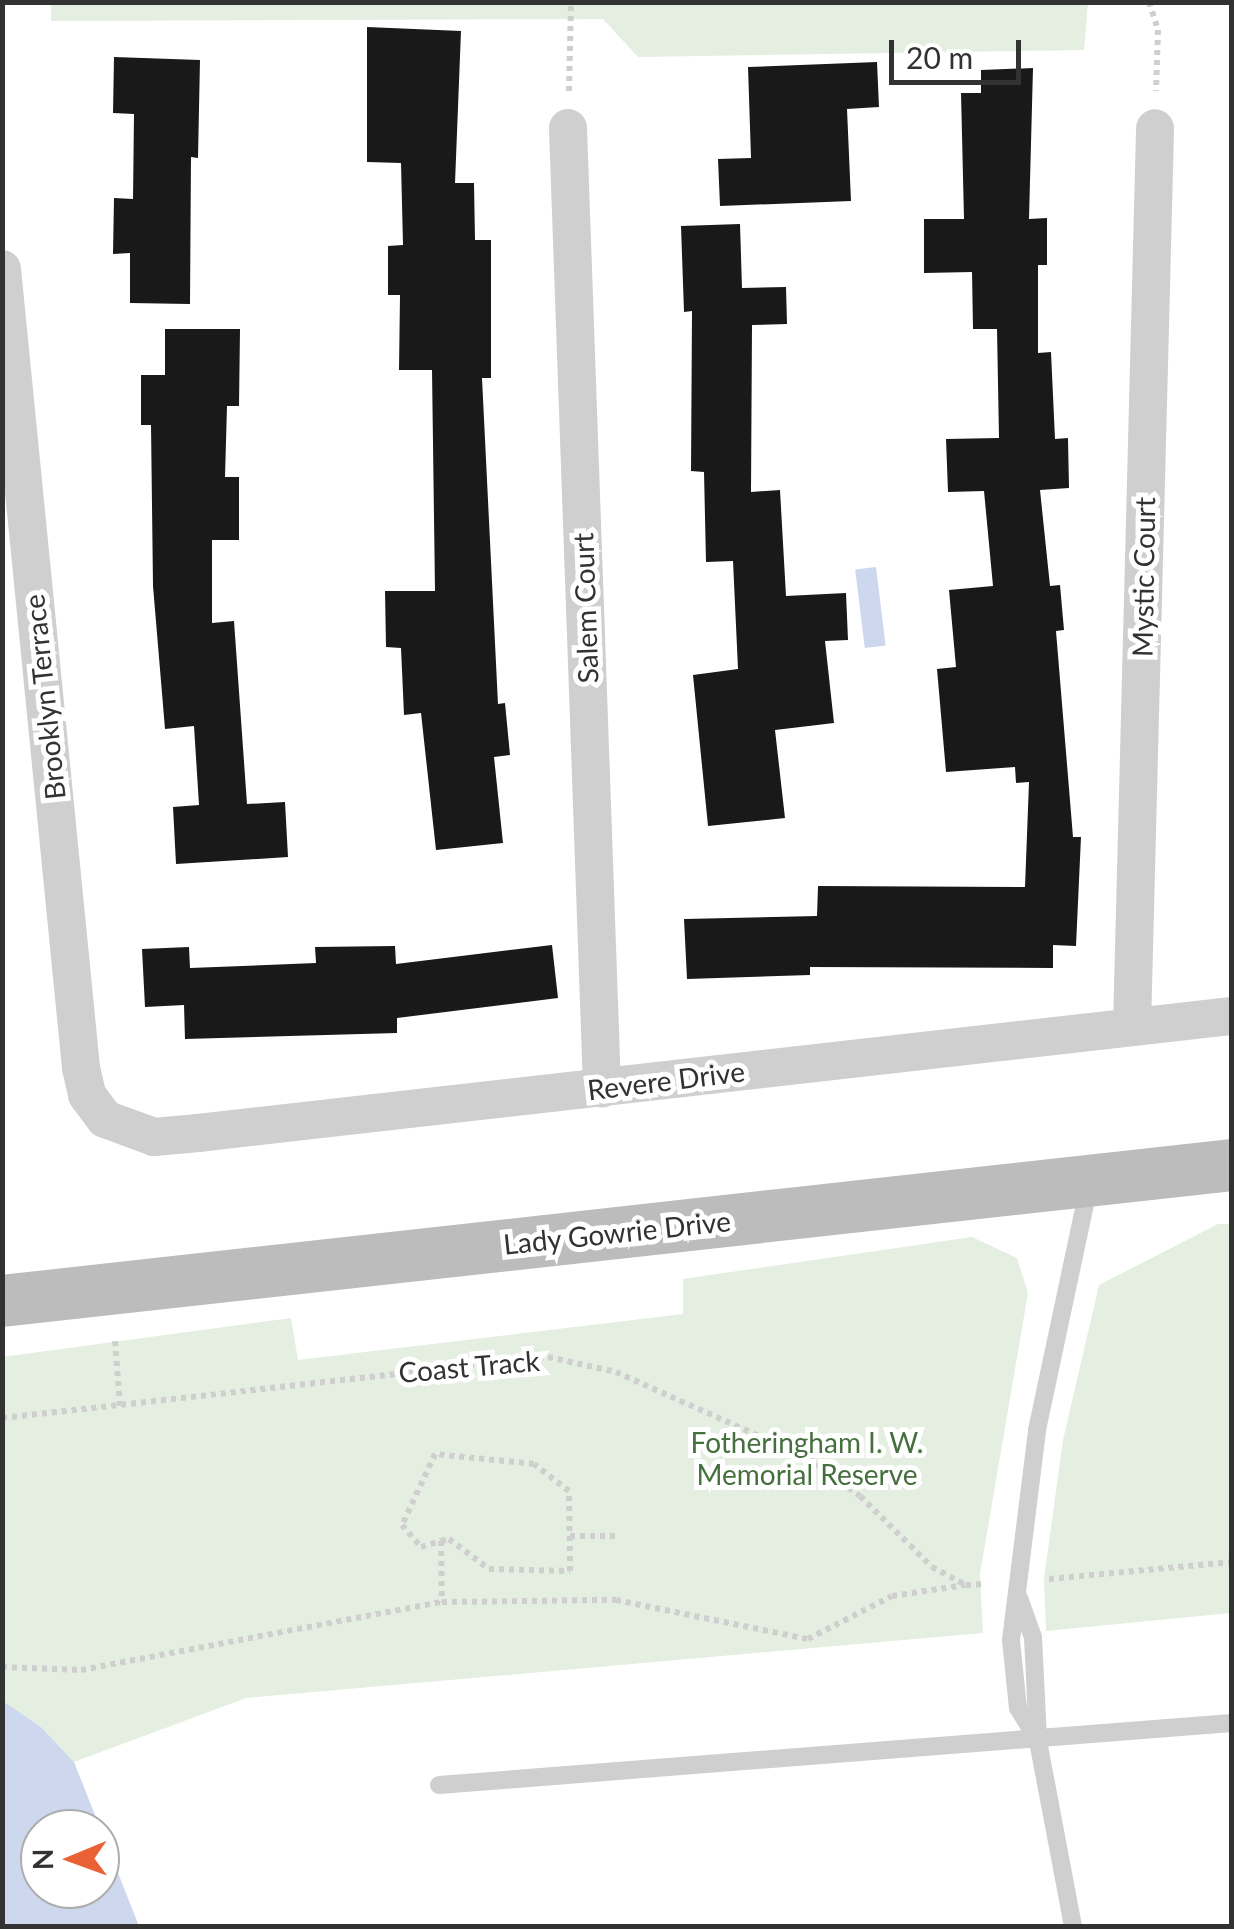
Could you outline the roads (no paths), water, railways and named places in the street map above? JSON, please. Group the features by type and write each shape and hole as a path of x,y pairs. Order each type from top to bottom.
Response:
{"main road":[{"name":"Lady Gowrie Drive","path":"2,1301 1232,1166"}],"street":[{"name":"Salem Court","path":"568,128 602,1088"},
{"name":"Mystic Court","path":"1132,1027 1154,128"},
{"name":"Brooklyn Terrace","path":"2,269 80,1068 87,1096 105,1119"},
{"name":"Revere Drive","path":"105,1119 154,1137 1232,1016"}],"lane":[{"path":"1073,1926 1038,1741 1042,1707 1033,1637 1018,1589 1036,1430 1090,1181"},
{"path":"438,1785 1232,1723"}],"water":[{"path":"876,567 886,645 865,648 855,570"},
{"path":"3,1701 41,1727 74,1762 93,1809 20,1809 20,1909 120,1909 120,1878 139,1926 3,1926"}],"park label":[{"name":"Fotheringham I. W. Memorial Reserve","path":"807,1458"}]}
